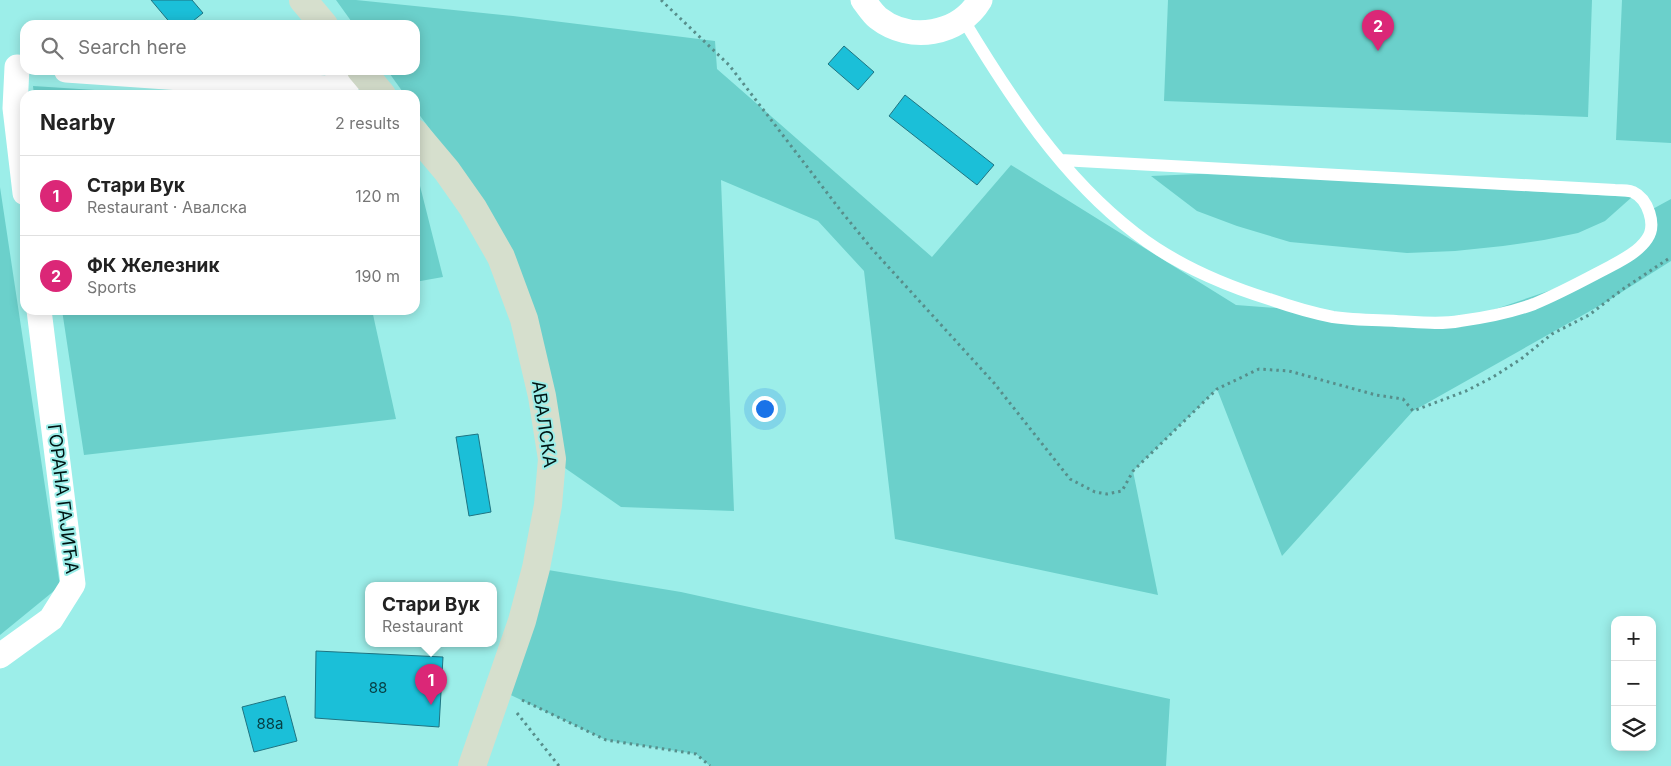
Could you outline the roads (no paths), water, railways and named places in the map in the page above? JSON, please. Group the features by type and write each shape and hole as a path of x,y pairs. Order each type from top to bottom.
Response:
{"main road":[{"path":"303,0 320,20"},
{"path":"365,75 378,90"},
{"name":"АВАЛСКА","path":"420,139 447,171 473,208 501,257 526,327 542,396 552,459 548,505 536,568 522,621 472,766"}],"street":[{"path":"863,0 878,17 891,25 898,29 920,34 943,30 963,19 980,0"},
{"path":"14,67 15,108 20,150"},
{"path":"138,75 327,88 352,79 357,75"},
{"name":"ГОРАНА ГАЈИЋА","path":"0,656 51,619 73,584 41,315"}],"lane":[{"path":"963,19 1005,87 1061,160 1090,192 1135,233 1175,260 1215,280 1290,306 1334,317 1420,322 1457,322 1533,304 1572,287 1623,260 1639,248 1649,237 1652,225 1649,211 1642,200 1633,192 1615,190 1061,160"}],"place":[{"name":"ФК Железник","path":"1378,51"},
{"name":"Стари Вук","path":"431,705"}]}
